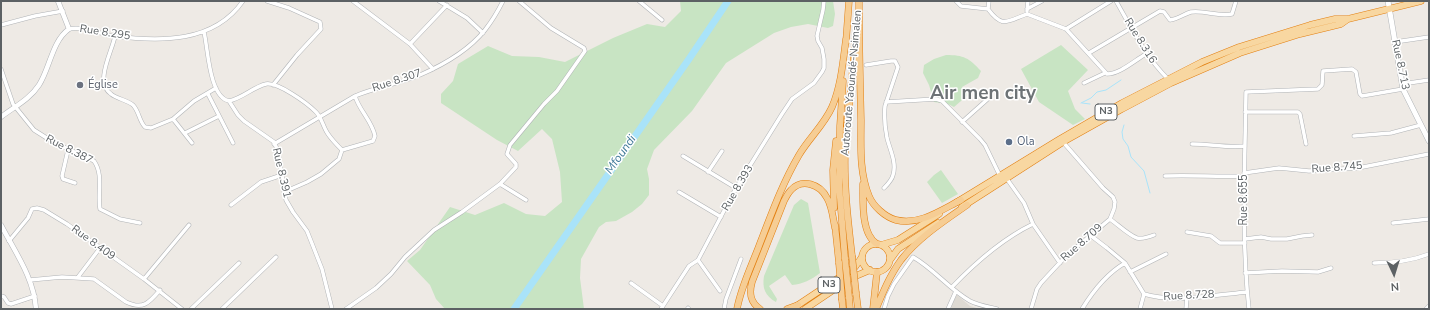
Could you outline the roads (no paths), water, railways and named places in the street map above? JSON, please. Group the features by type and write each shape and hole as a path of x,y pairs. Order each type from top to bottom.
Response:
{"highway":[{"name":"Autoroute Yaoundé-Nsimalen","path":"849,1 840,126 839,185 842,261 850,309"},
{"name":"Autoroute Yaoundé-Nsimalen","path":"858,1 845,154 846,204 858,309"},
{"path":"858,1 859,75 865,225 872,241 888,251 890,260"},
{"name":"N3","path":"795,307 855,267 862,258 865,250 872,245 891,244 1103,114 1202,62 1239,47 1310,25 1335,19 1348,19 1421,1"},
{"name":"N3","path":"877,272 885,268 898,249 912,239 1063,142 1122,109 1202,69 1240,53 1300,34 1341,24 1348,19"},
{"path":"737,309 743,286 787,178 806,143 824,120 833,104 840,81 846,39"},
{"path":"835,228 833,200 834,170 836,141 840,126"},
{"path":"863,177 870,198 876,207 887,216 895,220 914,221 961,200"},
{"path":"760,309 752,301 750,295 752,282 784,201 790,191 796,186 802,184 817,186 827,197 842,261 843,309"},
{"path":"874,309 886,283 900,261 911,249 967,205"},
{"path":"862,258 864,264 870,270 877,272 874,309"},
{"name":"N3","path":"805,309 851,278 870,270"},
{"path":"787,309 795,307"}],"main road":[{"name":"Rue 8.713","path":"1388,1 1403,86 1429,141"}],"street":[{"path":"58,1 69,29"},
{"name":"Rue 8.295","path":"1,117 31,95 38,86 47,69 56,45 65,32 69,29 78,28 115,36 172,38 189,36 204,32 221,24 228,19 243,1"},
{"path":"267,1 289,8 320,22 321,26 321,29 297,55 273,85"},
{"path":"353,1 410,44 433,69"},
{"name":"Rue 8.307","path":"274,144 355,96 433,69 460,52 482,33 503,1"},
{"path":"346,309 376,288 391,274 405,257 434,230 462,212 500,184 516,167 516,164 507,154 510,145 538,114 544,104 557,91 585,51 584,48 551,28 519,1"},
{"path":"639,1 662,20"},
{"name":"Rue 8.393","path":"662,307 689,266 698,260 736,188 792,98 814,83 822,72 824,59 822,48 816,36 824,1"},
{"path":"956,1 961,6 988,10 1001,22 1006,22 1027,14 1066,29 1089,53 1105,73 1109,75 1146,54"},
{"path":"988,10 990,1"},
{"path":"1027,14 1028,1"},
{"path":"1028,9 1042,1"},
{"path":"1066,29 1111,1"},
{"name":"Rue 8.316","path":"1116,1 1146,54 1153,64 1168,79"},
{"path":"1089,53 1160,11 1164,12 1170,20 1190,12 1205,12 1224,16 1232,14 1236,1"},
{"path":"442,2 467,18 482,33"},
{"path":"410,44 447,5"},
{"path":"1,25 35,16 63,11"},
{"name":"Rue 8.391","path":"204,32 210,71 216,88 222,97 229,101 244,121 251,127 269,137 278,151 284,192 289,206 307,231 322,269 332,309"},
{"path":"115,36 104,74 105,87 107,91 116,98 132,104 136,108 143,125 148,128 173,119 191,104 216,88"},
{"path":"1395,42 1429,38"},
{"path":"866,65 891,61 898,64 898,71 886,102 884,112 894,162 894,171 891,180 884,188"},
{"name":"Rue 8.387","path":"1,69 11,100 34,130 40,135 89,159 97,165 100,209 120,219 140,223"},
{"name":"Rue 8.655","path":"1249,309 1245,273 1244,174 1246,92 1318,89 1322,85 1324,71 1352,69 1356,72 1360,94 1362,96 1403,86"},
{"path":"1084,83 1105,73"},
{"path":"1403,86 1429,80"},
{"path":"229,101 262,85 273,85 303,102 319,117 328,134 342,150"},
{"path":"208,94 233,143"},
{"path":"962,122 990,97 990,94"},
{"path":"342,150 373,141 375,136 370,122 357,102 355,96"},
{"path":"886,102 939,100 985,145 1000,176"},
{"path":"1245,112 1298,112 1300,114 1306,144"},
{"path":"185,133 219,116"},
{"path":"173,119 192,143"},
{"path":"1354,136 1390,133 1421,125"},
{"name":"Rue 8.709","path":"1031,309 1037,289 1060,263 1090,235 1110,219 1114,209 1115,202 1113,197 1103,188 1063,142"},
{"path":"1192,144 1215,144 1232,147 1245,146"},
{"path":"68,150 62,176 63,179 75,183"},
{"path":"284,192 321,174 339,159 342,150"},
{"path":"708,172 722,151"},
{"name":"Rue 8.745","path":"1165,176 1189,175 1226,177 1279,168 1309,171 1358,168 1429,154"},
{"path":"683,156 736,188"},
{"path":"231,205 261,182 282,175"},
{"path":"1007,179 1024,203 1033,224 1060,263"},
{"path":"500,184 526,200"},
{"path":"679,192 722,217"},
{"name":"Rue 8.409","path":"9,241 28,218 32,209 37,208 44,210 67,224 160,290 182,309"},
{"path":"1110,219 1137,238 1144,238 1154,235"},
{"path":"1393,223 1429,219"},
{"path":"144,279 189,224"},
{"path":"952,287 996,246 1016,232 1033,224"},
{"path":"1,225 30,280 35,296 36,309"},
{"path":"1186,232 1211,236 1220,243 1245,241 1261,237 1271,239 1287,239 1312,235"},
{"path":"1090,235 1107,248 1124,264 1130,272 1144,294 1140,309"},
{"path":"78,277 100,248"},
{"path":"1130,272 1166,254"},
{"path":"1374,263 1410,260 1429,254"},
{"path":"222,309 276,257"},
{"path":"884,309 894,284 913,257 956,291 975,303 997,309"},
{"path":"724,309 726,299 741,259"},
{"path":"698,260 720,292"},
{"path":"191,309 239,263"},
{"path":"1082,309 1096,288 1117,268 1124,264"},
{"path":"1245,273 1282,271 1318,272 1331,268"},
{"path":"30,280 45,278 91,278 97,280 126,302 132,304 146,304 160,290"},
{"path":"631,283 662,307"},
{"path":"948,309 956,291"},
{"name":"Rue 8.728","path":"1144,294 1154,297 1168,298 1247,292"},
{"path":"1,296 6,298 10,304 35,296"},
{"path":"1186,309 1187,297"}],"waterway":[{"name":"Mfoundi","path":"514,309 728,1"},
{"path":"1081,103 1091,98 1097,92 1106,90 1121,80"},
{"path":"1082,103 1090,104"},
{"path":"1124,125 1122,132 1123,139 1128,146 1131,157 1144,171 1150,193"}],"place":[{"name":"Église","path":"80,85"},
{"name":"Ola","path":"1009,142"}],"district":[{"name":"Air men city","path":"983,94"}]}
